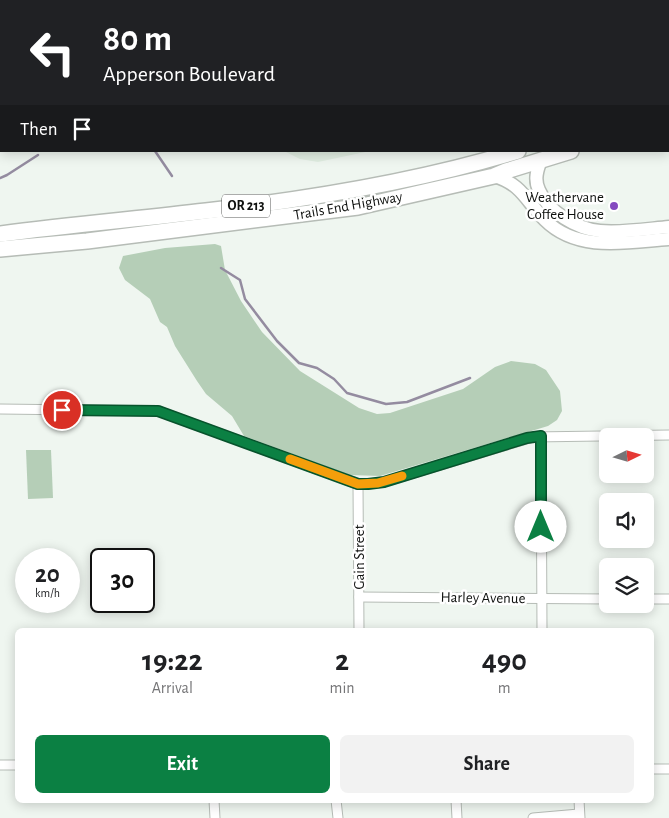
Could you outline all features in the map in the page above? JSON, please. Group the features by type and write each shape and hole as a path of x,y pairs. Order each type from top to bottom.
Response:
{"highway":[{"name":"Trails End Highway","path":"0,234 217,210 311,197 424,175 491,155 511,152"},
{"name":"Trails End Highway","path":"0,249 87,241 358,207 494,176 568,152"}],"main road":[{"path":"541,160 536,176 538,189 545,201 564,218 587,228 600,231 669,227"},
{"path":"494,176 517,186 546,221 568,235 597,243 669,238"}],"street":[{"path":"0,409 158,411 358,484 384,482 527,438 541,436 669,435"},
{"path":"541,436 542,628"},
{"name":"Gain Street","path":"358,484 359,628"},
{"name":"Harley Avenue","path":"359,597 599,599"},
{"path":"654,599 669,599"},
{"path":"0,765 15,765"},
{"path":"654,769 669,770"},
{"path":"214,803 215,818"},
{"path":"336,803 338,818"},
{"path":"456,803 458,818"},
{"path":"533,818 579,816 579,803"}],"shaded area":[{"path":"286,152 365,152 318,162 300,159"}],"green space":[{"path":"215,244 221,246 225,270 241,301 262,332 300,371 359,408 377,414 390,413 463,389 495,367 511,361 535,364 546,370 560,391 562,411 557,420 548,426 380,476 350,475 244,436 232,416 206,394 197,381 175,346 167,327 160,322 150,299 125,280 119,268 123,256 165,248"},
{"path":"26,450 51,450 53,498 28,499"}],"waterway":[{"path":"156,152 172,176"},
{"path":"0,178 38,155"},
{"path":"221,268 240,280 245,299 277,341 299,363 317,368 334,379 347,393 386,404 407,402 470,378"}],"slow traffic":[{"path":"290,459 358,484 378,483 402,476"}],"place":[{"name":"Weathervane Coffee House","path":"614,206"}],"route":[{"path":"62,410 158,411 358,484 384,482 527,438 541,436 541,527"}]}
